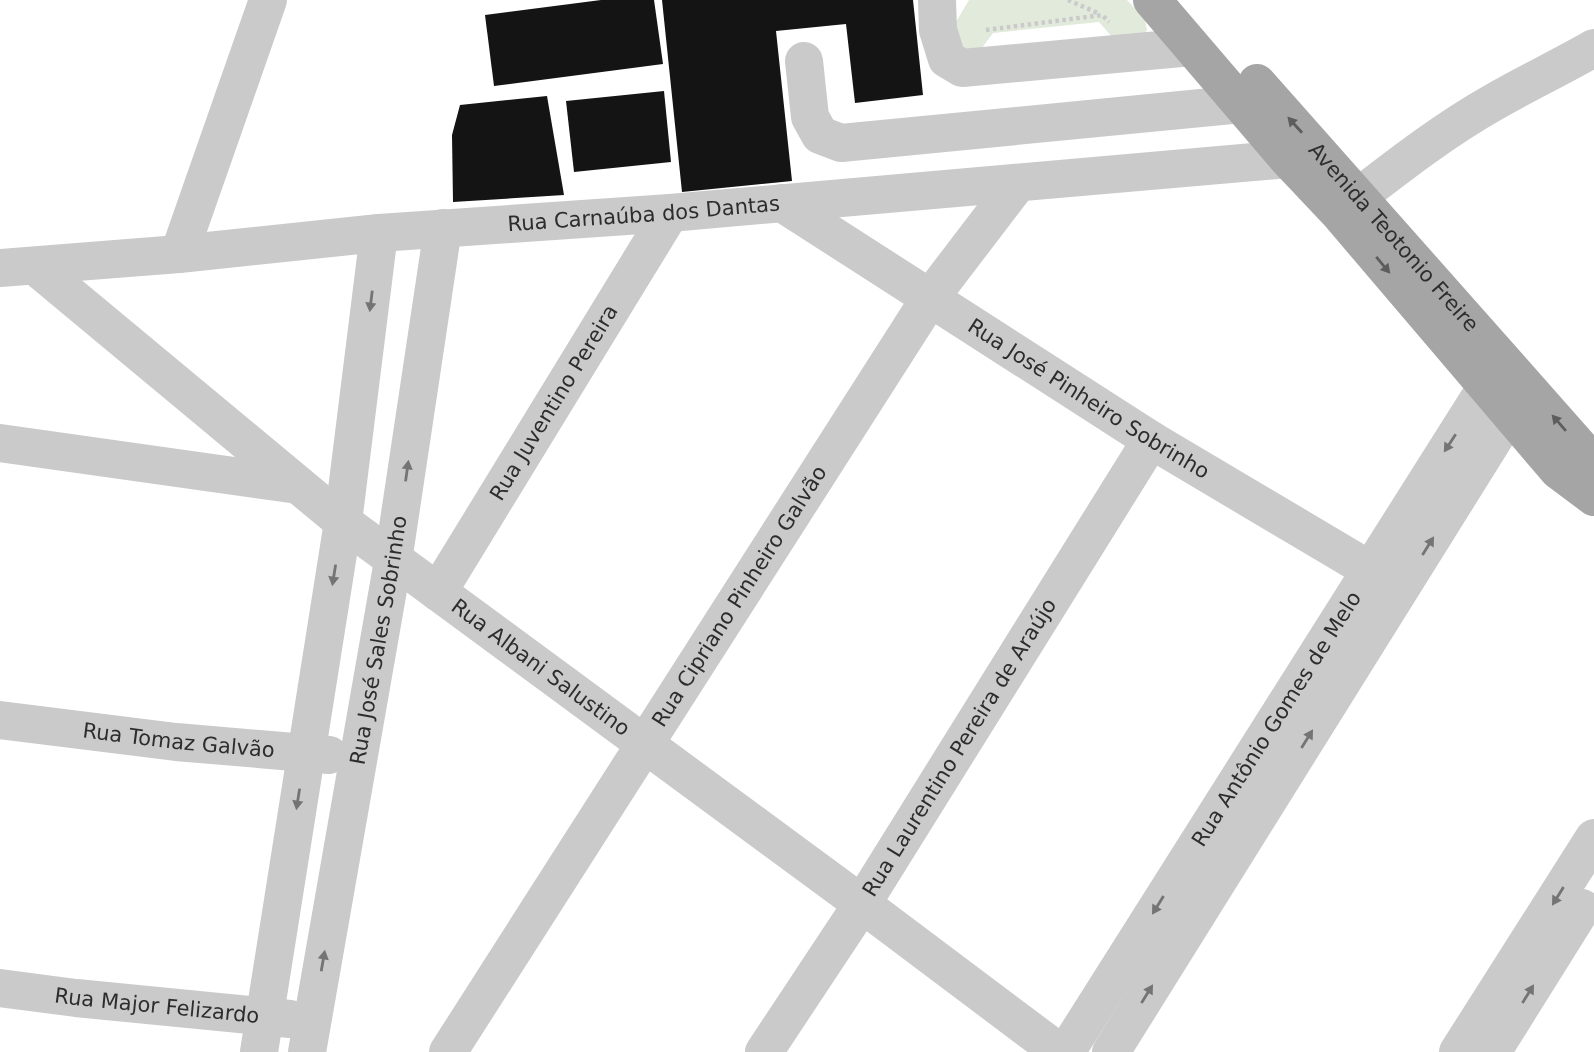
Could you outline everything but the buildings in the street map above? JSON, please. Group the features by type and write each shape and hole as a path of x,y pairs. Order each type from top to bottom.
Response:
{"main road":[{"name":"Avenida Teotonio Freire","path":"1152,0 1288,159 1339,213 1558,470 1594,497"},
{"name":"Avenida Teotonio Freire","path":"1184,0 1583,450 1594,481"}],"street":[{"path":"179,254 268,0"},
{"path":"937,0 938,30 947,59 962,68 1192,47"},
{"path":"1358,197 1424,146 1494,102 1594,48"},
{"path":"804,61 810,117 820,135 841,143 1242,104"},
{"name":"Rua Carnaúba dos Dantas","path":"17,267 179,254 379,233 670,213 1288,159"},
{"name":"Rua Cipriano Pinheiro Galvão","path":"449,1052 930,298 1017,184"},
{"name":"Rua José Pinheiro Sobrinho","path":"782,203 1151,440 1401,589"},
{"name":"Rua Juventino Pereira","path":"438,592 670,213"},
{"name":"Rua José Sales Sobrinho","path":"309,1036 393,561 443,228"},
{"path":"262,1034 343,522 379,233"},
{"name":"Rua Albani Salustino","path":"17,267 393,561 862,904 1059,1052"},
{"name":"Rua Antônio Gomes de Melo","path":"1066,1052 1369,570 1498,399"},
{"name":"Rua Antônio Gomes de Melo","path":"1111,1052 1401,589 1498,399"},
{"name":"Rua Laurentino Pereira de Araújo","path":"764,1052 862,904 1151,440"},
{"path":"0,443 298,485"},
{"name":"Rua Tomaz Galvão","path":"0,720 176,742 358,758"},
{"path":"1254,752 1287,772"},
{"path":"1458,1052 1594,838"},
{"path":"1178,873 1210,894"},
{"path":"1492,1052 1594,889"},
{"name":"Rua Major Felizardo","path":"0,988 76,998 262,1034 309,1036"}],"path":[{"path":"1068,0 1102,15"}],"shaded area":[{"path":"969,0 1127,0 1145,20 1147,30 1142,38 1113,38 1099,22 993,33 982,48 966,57 950,32"}]}
